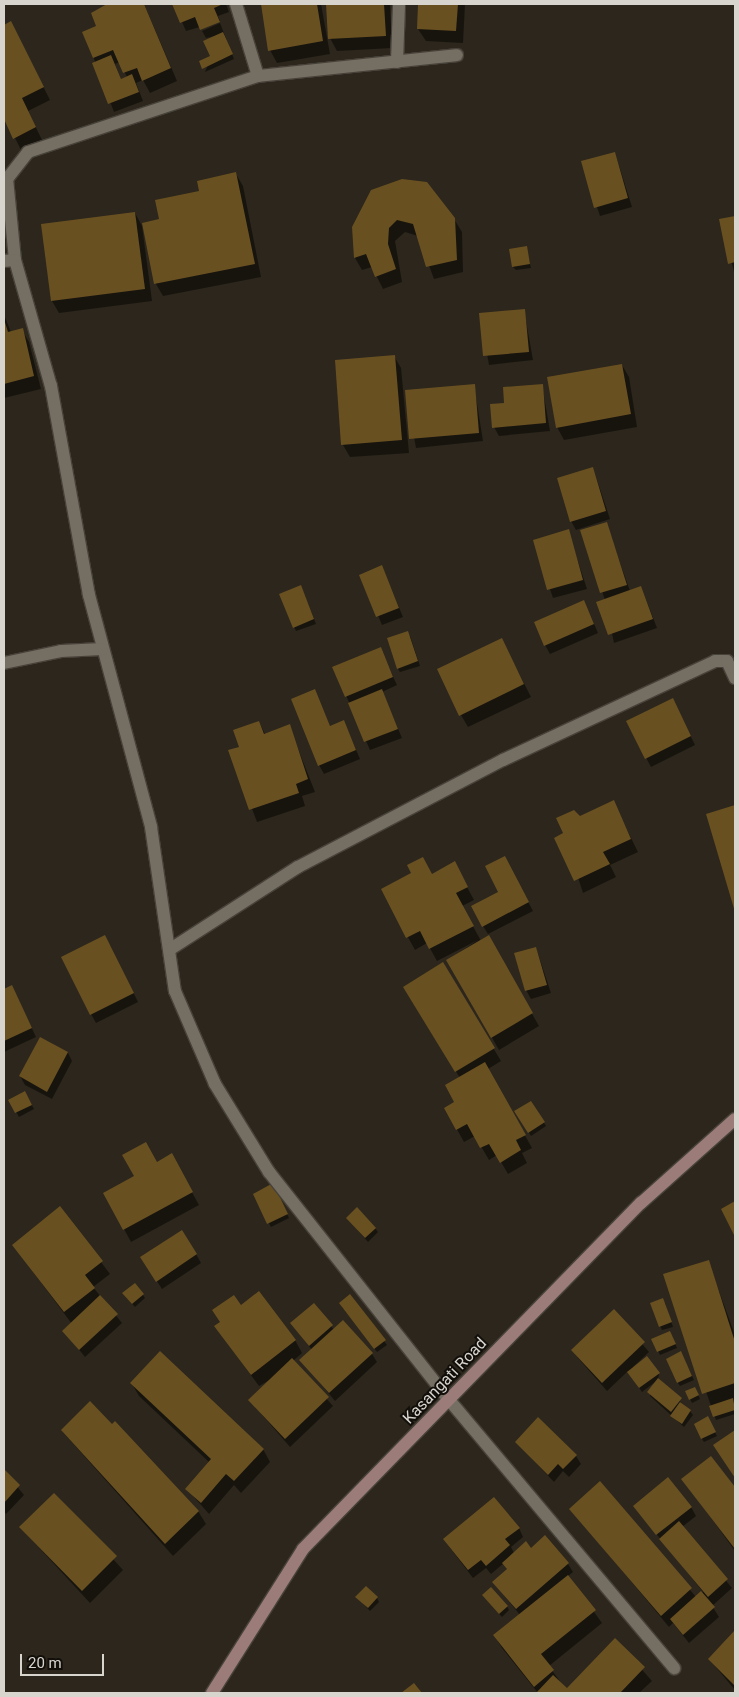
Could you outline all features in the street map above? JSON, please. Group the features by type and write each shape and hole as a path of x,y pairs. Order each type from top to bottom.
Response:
{"street":[{"path":"236,4 258,76"},
{"path":"397,62 399,4"},
{"path":"457,55 258,76 28,152 8,179 9,261 51,386 102,649 151,827 175,991 215,1084 269,1172 450,1401 674,1668"},
{"path":"4,663 61,651 102,649"},
{"path":"170,950 298,867 503,760 715,661 727,661 735,678"},
{"name":"Kasangati Road","path":"212,1693 303,1549 450,1401 641,1203 735,1119"}],"building":[{"path":"107,4 144,4 171,68 142,81 137,68 123,73 113,50 93,58 82,32 96,26 91,13"},
{"path":"172,4 223,4 214,8 220,22 200,30 195,17 180,23"},
{"path":"261,4 317,4 323,41 268,51"},
{"path":"326,4 384,4 386,36 328,39"},
{"path":"418,4 458,4 456,31 417,29"},
{"path":"11,21 44,87 22,98 36,127 13,139 4,119 4,25"},
{"path":"223,32 233,54 202,69 199,61 210,56 203,41"},
{"path":"111,55 121,79 132,74 139,92 108,104 92,63"},
{"path":"615,152 628,198 594,208 581,161"},
{"path":"236,172 255,264 154,284 142,223 159,219 155,200 199,191 197,181"},
{"path":"402,179 427,182 455,218 457,260 426,267 413,224 397,220 389,228 388,244 396,269 375,277 366,254 354,258 352,227 371,190"},
{"path":"135,212 145,289 51,301 41,224"},
{"path":"735,216 735,262 728,264 719,219"},
{"path":"527,246 530,264 512,267 509,249"},
{"path":"525,309 529,352 483,356 479,313"},
{"path":"4,319 8,332 23,328 34,376 4,384"},
{"path":"395,355 402,440 341,445 335,360"},
{"path":"622,364 631,414 556,428 547,377"},
{"path":"475,384 479,433 409,439 405,390"},
{"path":"543,384 546,423 492,428 490,404 504,403 503,387"},
{"path":"593,467 606,511 570,522 557,478"},
{"path":"607,522 627,585 600,593 580,530"},
{"path":"569,529 583,580 547,590 533,540"},
{"path":"382,565 399,608 376,617 359,575"},
{"path":"301,585 314,619 293,628 279,594"},
{"path":"641,586 653,619 608,635 596,602"},
{"path":"584,600 594,624 544,646 534,622"},
{"path":"408,631 418,661 397,669 387,638"},
{"path":"502,638 524,684 459,716 437,669"},
{"path":"381,647 393,677 345,697 332,667"},
{"path":"315,689 330,726 344,720 356,750 318,766 291,699"},
{"path":"382,689 398,729 364,742 348,703"},
{"path":"673,698 691,736 645,759 626,721"},
{"path":"259,721 264,734 290,724 308,779 296,784 299,793 249,810 228,750 239,747 233,730"},
{"path":"614,800 631,839 603,852 610,864 574,881 554,838 563,833 556,818 574,810 580,816"},
{"path":"735,805 735,912 706,814"},
{"path":"505,856 529,902 482,927 471,906 498,892 485,866"},
{"path":"423,857 432,874 455,861 468,887 456,893 474,926 429,949 420,931 406,938 381,889 411,873 407,865"},
{"path":"105,935 134,993 90,1015 61,957"},
{"path":"489,935 533,1013 491,1038 446,960"},
{"path":"536,947 547,985 525,991 514,953"},
{"path":"443,962 495,1048 455,1072 403,987"},
{"path":"12,985 32,1028 4,1041 4,989"},
{"path":"40,1037 68,1052 47,1092 19,1076"},
{"path":"485,1062 526,1135 516,1140 521,1150 500,1163 489,1144 480,1148 467,1124 456,1130 444,1108 454,1102 445,1085"},
{"path":"25,1091 32,1105 15,1113 8,1100"},
{"path":"531,1101 545,1122 528,1133 514,1111"},
{"path":"146,1142 157,1162 172,1153 193,1192 123,1230 103,1193 134,1176 122,1155"},
{"path":"273,1183 288,1214 267,1224 253,1194"},
{"path":"735,1201 735,1237 721,1209"},
{"path":"60,1206 103,1261 85,1275 95,1288 64,1312 12,1245"},
{"path":"357,1207 376,1228 365,1238 346,1218"},
{"path":"182,1230 197,1254 156,1282 140,1257"},
{"path":"709,1260 735,1342 735,1383 702,1394 663,1274"},
{"path":"135,1283 144,1294 132,1304 122,1293"},
{"path":"259,1291 296,1340 251,1375 214,1326 220,1322 212,1310 234,1295 241,1305"},
{"path":"350,1294 386,1340 374,1349 339,1303"},
{"path":"100,1295 118,1314 79,1350 62,1331"},
{"path":"663,1298 672,1322 659,1327 650,1303"},
{"path":"314,1303 333,1325 309,1346 290,1323"},
{"path":"614,1309 645,1342 602,1383 571,1350"},
{"path":"343,1320 373,1353 329,1393 299,1360"},
{"path":"670,1331 676,1344 657,1352 651,1339"},
{"path":"160,1351 264,1449 234,1481 226,1474 201,1503 185,1489 211,1459 130,1383"},
{"path":"681,1351 692,1376 677,1383 666,1359"},
{"path":"647,1356 660,1373 639,1388 627,1372"},
{"path":"292,1358 329,1397 285,1439 248,1400"},
{"path":"658,1378 682,1398 671,1412 647,1392"},
{"path":"695,1387 699,1395 689,1400 685,1391"},
{"path":"733,1398 735,1410 713,1417 709,1406"},
{"path":"90,1401 112,1424 115,1421 199,1511 165,1544 61,1430"},
{"path":"680,1402 691,1410 682,1424 670,1416"},
{"path":"708,1416 716,1432 701,1439 694,1424"},
{"path":"538,1417 577,1455 563,1469 558,1464 548,1475 515,1442"},
{"path":"735,1430 735,1478 713,1445"},
{"path":"711,1456 735,1487 735,1549 681,1479"},
{"path":"4,1469 20,1485 4,1503"},
{"path":"668,1477 692,1507 656,1535 633,1506"},
{"path":"600,1481 692,1588 661,1616 569,1509"},
{"path":"54,1493 117,1556 82,1591 19,1527"},
{"path":"494,1497 520,1528 505,1539 510,1545 486,1566 481,1560 468,1570 443,1539"},
{"path":"679,1521 728,1579 708,1597 659,1539"},
{"path":"545,1535 569,1563 516,1609 492,1582 507,1569 502,1563 526,1541 531,1548"},
{"path":"568,1575 596,1610 541,1654 554,1670 534,1687 493,1635"},
{"path":"366,1586 378,1597 368,1608 355,1597"},
{"path":"491,1587 508,1606 499,1614 482,1595"},
{"path":"701,1591 715,1607 683,1635 670,1619"},
{"path":"735,1630 735,1686 708,1659"},
{"path":"615,1638 645,1667 620,1693 536,1693 553,1675 567,1688"},
{"path":"414,1683 422,1693 401,1693"}]}
